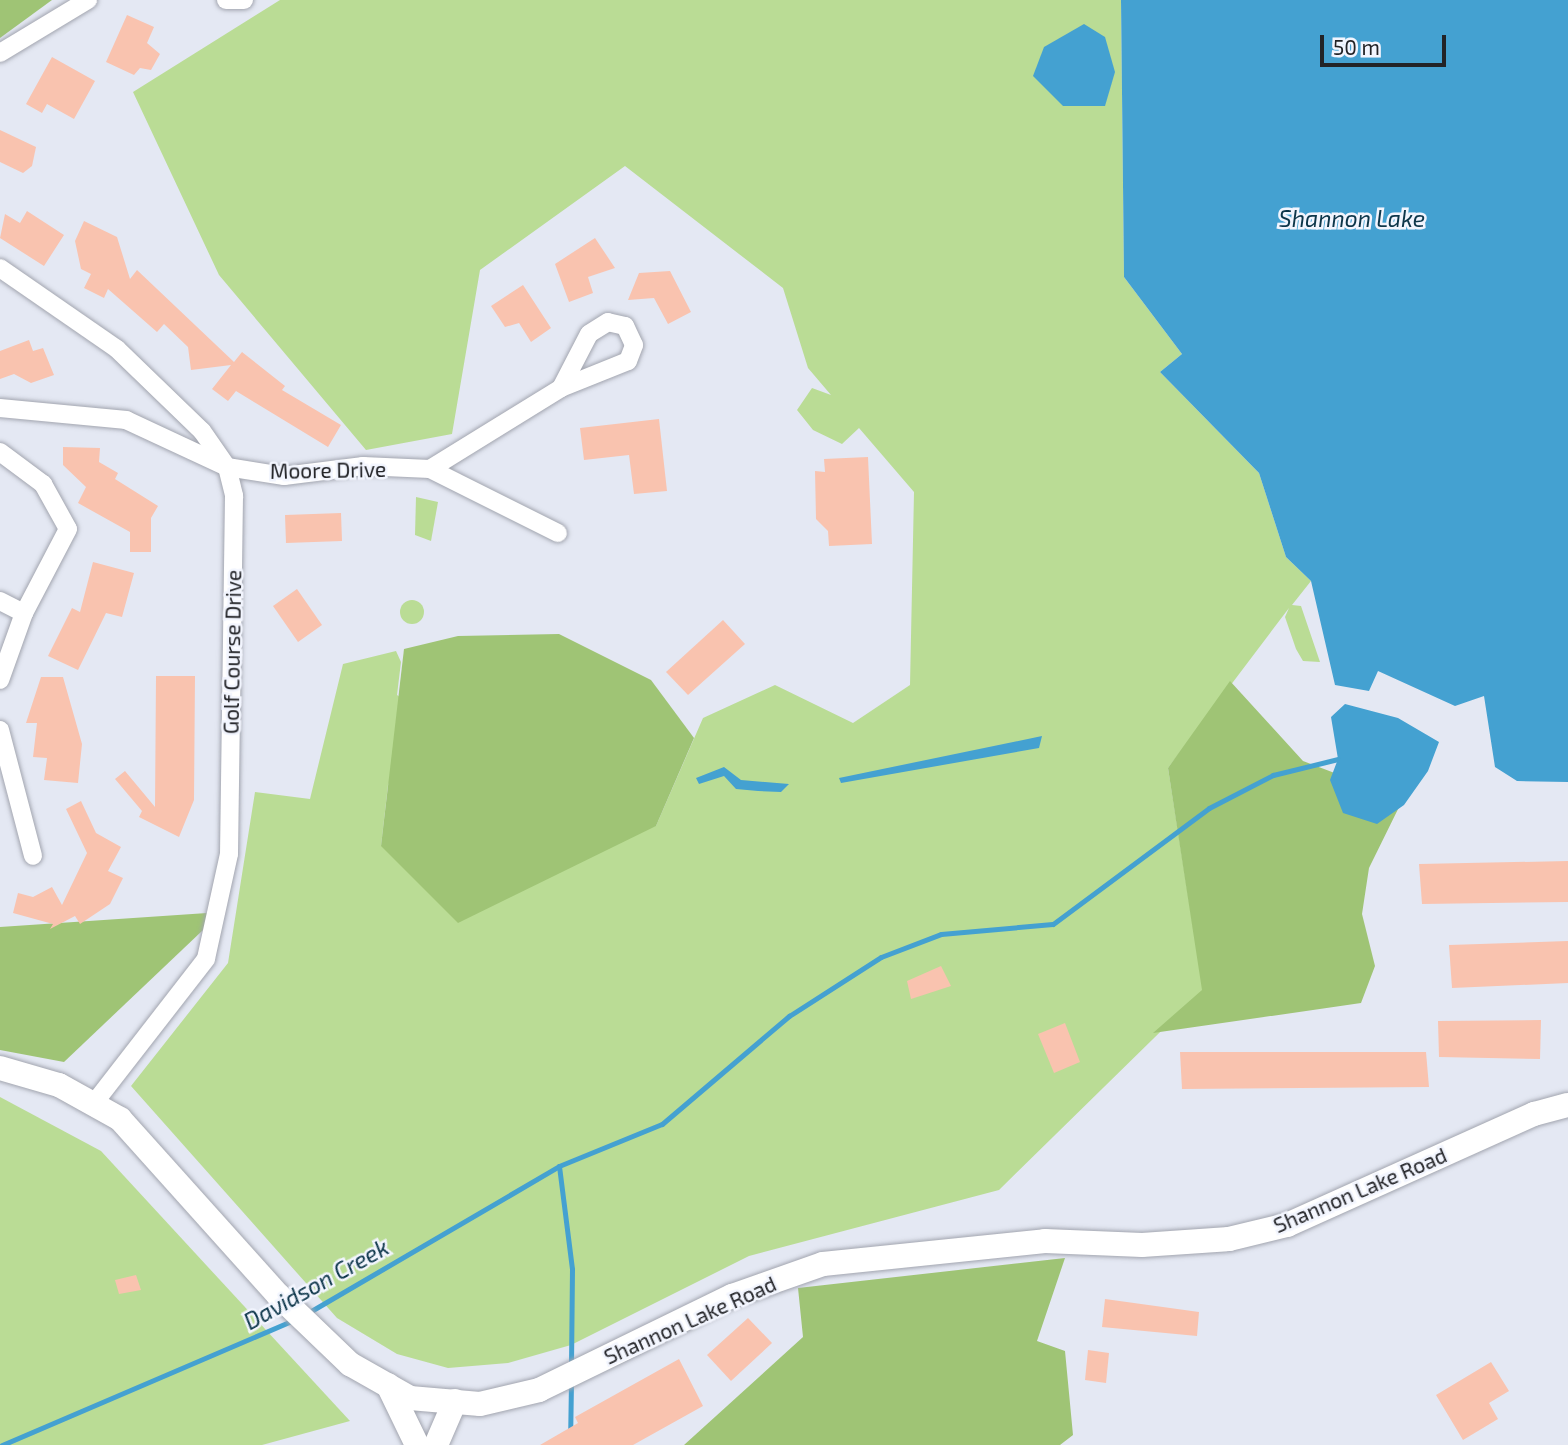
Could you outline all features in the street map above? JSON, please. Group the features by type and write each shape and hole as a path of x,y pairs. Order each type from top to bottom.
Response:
{"main road":[{"name":"Shannon Lake Road","path":"0,1068 96,1101 142,1139 312,1331 388,1385 410,1398 480,1404 540,1390 732,1296 823,1264 1045,1241 1142,1245 1216,1240 1287,1225 1568,1105"},
{"path":"388,1385 417,1445"},
{"path":"436,1445 455,1401"}],"street":[{"path":"0,53 88,0"},
{"path":"226,0 244,0"},
{"name":"Golf Course Drive","path":"0,268 117,349 202,431 227,467 234,496 229,854 206,959 96,1101"},
{"path":"430,469 561,388"},
{"name":"Moore Drive","path":"0,408 126,420 227,467 284,476 363,466 430,469"},
{"path":"0,452 43,484 68,530 24,613 0,680"},
{"path":"430,469 558,533"},
{"path":"0,601 24,613"},
{"path":"0,730 33,856"}],"green space":[{"path":"0,0 52,0 0,38"},
{"path":"280,0 1121,0 1124,277 1182,354 1160,372 1259,473 1286,557 1311,581 1292,605 1301,606 1320,662 1303,661 1296,649 1285,617 1289,608 1168,768 1203,990 999,1190 749,1256 571,1345 508,1363 448,1368 397,1354 337,1318 131,1086 228,963 255,792 310,799 343,664 396,651 401,662 397,695 406,701 400,762 388,785 381,846 656,826 703,718 775,685 853,723 910,685 914,492 859,428 842,444 813,430 797,410 812,388 831,395 808,368 783,288 625,166 480,270 452,434 366,450 219,275 133,92"},
{"path":"416,497 438,502 431,541 415,535"},
{"path":"412,600 423,607 424,612 417,623 412,624 401,617 400,612 407,601"},
{"path":"559,634 651,680 694,738 656,826 458,923 381,846 404,649 458,636"},
{"path":"1230,681 1303,761 1403,799 1369,868 1362,914 1375,966 1361,1003 1153,1033 1202,990 1168,768"},
{"path":"222,912 64,1062 0,1050 0,927"},
{"path":"0,1097 101,1151 350,1421 262,1445 0,1445"},
{"path":"1065,1258 1037,1341 1065,1351 1073,1435 1060,1445 684,1445 803,1337 798,1288"}],"water":[{"name":"Shannon Lake","path":"1121,0 1568,0 1568,782 1517,781 1495,767 1484,696 1455,706 1378,671 1369,691 1335,685 1311,581 1286,557 1259,473 1160,372 1182,354 1124,277"},
{"path":"1084,24 1105,37 1115,72 1105,106 1063,106 1033,76 1044,47"},
{"path":"1345,704 1398,718 1439,742 1428,771 1404,805 1377,824 1343,813 1330,780 1338,759 1331,717"},
{"path":"1042,736 1039,748 841,783 839,778"},
{"path":"724,767 741,780 789,784 781,792 736,789 724,776 699,784 696,778"}],"building":[{"path":"127,15 154,27 147,43 160,54 151,70 140,68 134,75 106,62"},
{"path":"52,57 95,81 74,119 47,104 42,113 26,104"},
{"path":"0,130 36,147 32,166 23,173 0,162"},
{"path":"27,211 64,235 44,266 0,238 5,214 20,223"},
{"path":"84,221 117,237 130,279 137,270 234,362 242,352 285,386 282,390 341,425 328,447 236,391 228,401 212,389 231,365 191,370 188,347 164,324 157,332 108,289 104,298 84,288 91,274 81,269 75,241"},
{"path":"595,238 615,268 588,277 593,293 569,302 555,264"},
{"path":"670,271 691,312 668,324 654,298 628,300 639,273"},
{"path":"523,285 551,328 531,342 519,323 505,327 491,306"},
{"path":"29,340 33,351 43,348 54,375 31,383 14,374 0,379 0,351"},
{"path":"659,419 667,491 634,494 629,455 584,460 580,428"},
{"path":"63,447 100,448 99,462 118,473 115,479 158,506 151,518 151,552 130,552 130,532 78,503 86,487 63,465"},
{"path":"868,457 872,544 829,546 828,531 816,519 815,471 825,472 824,459"},
{"path":"341,513 342,541 286,543 285,515"},
{"path":"93,562 134,573 122,617 106,613 78,670 48,656 72,608 80,612"},
{"path":"297,589 322,625 298,642 273,606"},
{"path":"723,620 745,644 688,695 666,672"},
{"path":"156,676 195,676 194,800 179,837 139,817 142,811 115,779 125,771 155,807"},
{"path":"41,677 63,677 82,744 78,783 44,780 47,758 33,757 37,723 26,723"},
{"path":"81,801 96,833 121,847 108,871 123,878 110,904 80,924 75,916 50,929 53,924 13,913 18,893 33,897 52,887 62,905 87,853 66,809"},
{"path":"1568,861 1568,902 1422,904 1419,864"},
{"path":"1568,941 1568,983 1452,988 1449,945"},
{"path":"941,966 951,986 911,999 907,981"},
{"path":"1541,1020 1540,1059 1439,1057 1438,1021"},
{"path":"1065,1023 1080,1062 1054,1073 1038,1034"},
{"path":"1180,1052 1426,1052 1429,1087 1182,1089"},
{"path":"136,1275 141,1290 119,1294 115,1280"},
{"path":"1105,1299 1199,1312 1197,1336 1102,1327"},
{"path":"748,1318 772,1343 731,1381 707,1355"},
{"path":"1088,1350 1109,1353 1106,1383 1085,1380"},
{"path":"679,1359 703,1406 633,1445 540,1445 578,1423 575,1417"},
{"path":"1491,1362 1509,1391 1489,1403 1498,1419 1463,1440 1436,1395"}],"waterway":[{"path":"306,1314 559,1166 662,1124 789,1016 881,957 941,934 1053,924 1209,808 1273,775 1338,759"},
{"path":"559,1166 572,1269 571,1365"},
{"name":"Davidson Creek","path":"2,1445 294,1320"},
{"path":"570,1445 571,1382"}]}
